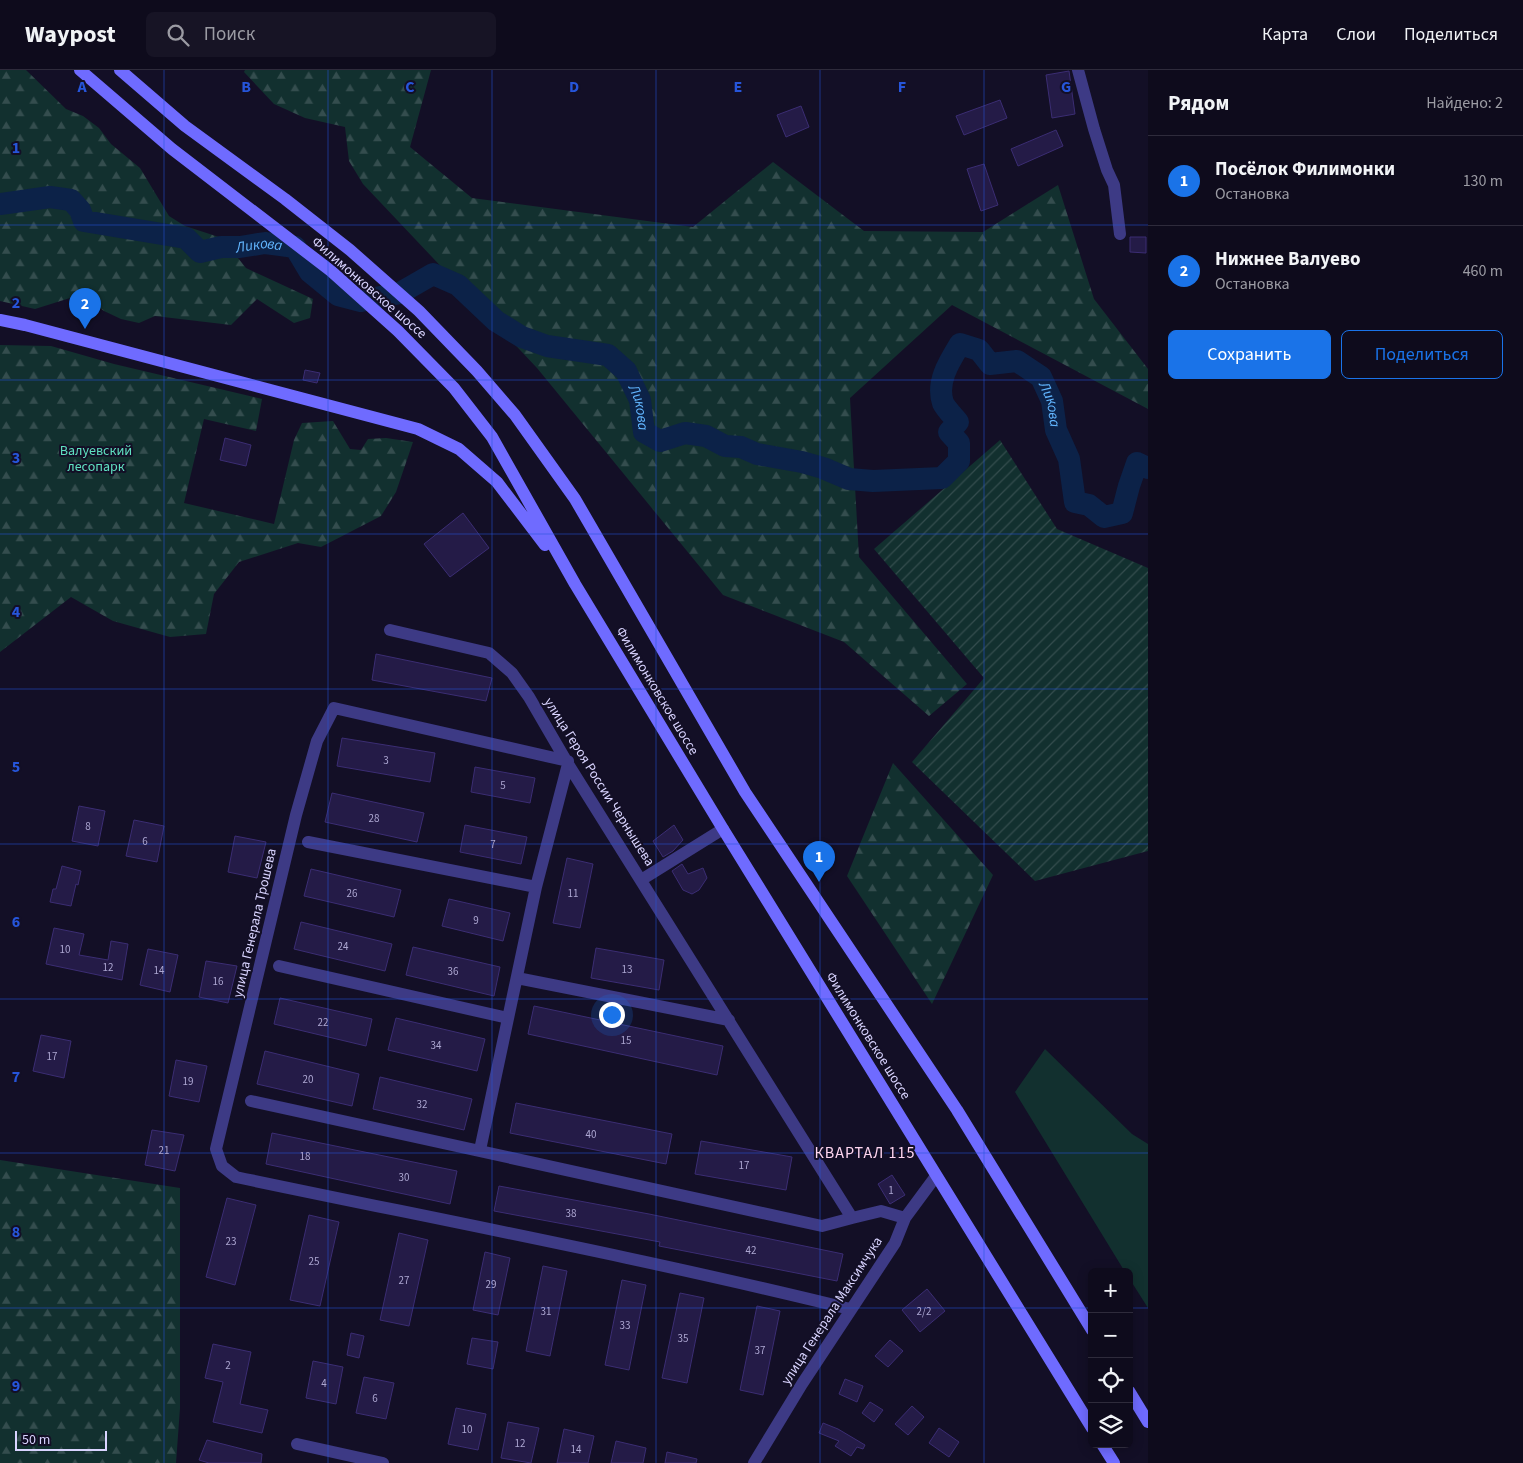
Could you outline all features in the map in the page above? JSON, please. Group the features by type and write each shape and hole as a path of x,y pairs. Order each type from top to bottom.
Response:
{"main road":[{"name":"Филимонковское шоссе","path":"80,70 172,149 331,271 398,331 454,388 492,437 575,584 723,829 1088,1422"},
{"name":"Филимонковское шоссе","path":"120,70 185,126 285,199 350,250 419,311 476,371 515,416 575,500 745,792 957,1110 1088,1323"},
{"path":"0,320 418,429 459,449 497,482 575,584"},
{"path":"1133,1398 1148,1422"},
{"path":"1105,1448 1114,1463"}],"street":[{"path":"1078,70 1094,130 1114,185 1120,234"},
{"name":"улица Героя России Чернышева","path":"390,630 489,653 512,673 529,697 568,763 852,1218"},
{"name":"улица Генерала Трошева","path":"568,763 334,708 317,740 296,815 216,1149 222,1166 236,1176 606,1252 850,1309"},
{"path":"480,1150 536,887 568,763"},
{"path":"641,880 723,829"},
{"path":"308,842 536,887"},
{"path":"279,966 508,1018"},
{"path":"517,978 729,1020"},
{"path":"251,1101 822,1226 881,1211 905,1218"},
{"name":"улица Генерала Максимчука","path":"754,1463 850,1309 895,1243 905,1218 936,1176"},
{"path":"297,1444 382,1463"}],"green space":[{"path":"0,70 26,70 66,109 83,116 99,128 111,144 140,168 169,216 185,226 222,238 246,268 313,299 310,318 294,323 257,299 231,325 155,316 139,323 121,319 104,311 88,300 70,298 35,309 0,301"},
{"path":"245,70 431,70 410,147 472,198 693,227 773,162 864,231 983,232 1058,185 1094,299 1148,369 1148,409 952,305 850,398 859,557 967,684 929,716 844,642 723,595 537,368 363,184 349,161 345,127 305,118 274,104 244,72"},
{"name":"Валуевский лесопарк","path":"0,345 51,346 114,364 262,399 256,431 204,419 184,503 274,524 294,440 302,423 333,421 350,449 361,450 368,439 386,438 413,442 396,492 381,516 321,547 298,543 239,562 214,594 206,634 170,637 113,621 71,597 0,652"},
{"path":"1000,440 1057,529 1148,568 1148,851 1035,881 912,762 984,678 874,549"},
{"path":"893,763 993,875 932,1004 847,876"},
{"path":"1045,1049 1132,1134 1148,1144 1148,1308 1133,1284 1133,1268 1123,1268 1015,1092"},
{"path":"0,1160 180,1188 180,1408 176,1463 0,1463"}],"building":[{"path":"1069,71 1075,114 1052,118 1046,75"},
{"path":"1000,100 1007,118 964,135 956,116"},
{"path":"801,106 809,127 786,137 777,115"},
{"path":"1056,130 1063,146 1018,166 1011,149"},
{"path":"984,164 998,205 981,211 967,169"},
{"path":"1130,237 1146,237 1146,253 1130,252"},
{"path":"305,370 320,373 317,383 303,380"},
{"path":"225,438 251,445 246,466 220,460"},
{"path":"463,513 489,548 450,577 424,544"},
{"path":"376,654 492,678 486,701 372,680"},
{"path":"342,738 435,753 430,782 337,766"},
{"path":"475,767 535,778 530,803 471,792"},
{"path":"332,793 424,813 417,842 325,822"},
{"path":"79,806 105,811 98,846 72,841"},
{"path":"134,820 164,826 157,862 126,856"},
{"path":"465,825 527,837 521,864 460,852"},
{"path":"674,825 683,840 673,851 663,857 653,841"},
{"path":"235,836 266,842 257,878 228,872"},
{"path":"567,858 593,864 580,928 553,923"},
{"path":"682,864 688,874 703,868 707,878 699,890 692,894 683,890 672,871"},
{"path":"62,866 81,871 71,906 50,902 53,889 56,889"},
{"path":"311,869 401,890 394,917 304,896"},
{"path":"449,899 510,913 503,941 442,926"},
{"path":"301,922 392,944 385,971 294,949"},
{"path":"54,928 84,934 79,955 108,960 111,941 128,944 122,980 46,964"},
{"path":"413,947 500,967 494,996 406,975"},
{"path":"596,948 664,960 659,990 591,978"},
{"path":"148,949 178,955 170,992 140,985"},
{"path":"206,961 237,966 228,1003 199,997"},
{"path":"280,998 372,1019 366,1046 274,1024"},
{"path":"534,1006 723,1046 717,1075 528,1034"},
{"path":"396,1018 485,1039 477,1071 388,1050"},
{"path":"41,1035 71,1041 64,1078 33,1071"},
{"path":"265,1051 359,1074 352,1106 257,1084"},
{"path":"176,1060 207,1066 199,1102 169,1096"},
{"path":"380,1077 472,1099 464,1130 373,1109"},
{"path":"516,1103 672,1134 666,1164 510,1133"},
{"path":"152,1130 184,1135 175,1171 145,1165"},
{"path":"272,1133 457,1171 450,1204 266,1164"},
{"path":"701,1141 792,1157 786,1190 695,1174"},
{"path":"892,1175 905,1195 890,1204 878,1184"},
{"path":"499,1186 649,1214 843,1254 837,1281 659,1246 660,1242 494,1211"},
{"path":"227,1198 256,1205 235,1285 206,1277"},
{"path":"309,1215 339,1222 320,1306 290,1300"},
{"path":"399,1233 428,1240 409,1326 380,1320"},
{"path":"485,1252 510,1258 498,1315 473,1310"},
{"path":"543,1266 567,1271 550,1356 526,1351"},
{"path":"622,1280 646,1285 629,1370 605,1365"},
{"path":"927,1289 945,1311 920,1332 902,1310"},
{"path":"680,1293 704,1298 687,1383 662,1378"},
{"path":"757,1306 780,1311 763,1395 740,1390"},
{"path":"351,1333 364,1336 359,1358 347,1355"},
{"path":"472,1338 498,1342 493,1369 467,1364"},
{"path":"890,1340 903,1351 888,1367 875,1356"},
{"path":"213,1344 251,1352 240,1404 268,1410 262,1433 213,1422 223,1382 205,1378"},
{"path":"313,1361 343,1367 336,1404 306,1398"},
{"path":"364,1377 394,1383 386,1419 356,1413"},
{"path":"845,1379 863,1386 857,1402 839,1394"},
{"path":"870,1402 883,1410 874,1422 862,1413"},
{"path":"912,1406 924,1417 908,1435 895,1424"},
{"path":"456,1408 486,1414 478,1450 448,1444"},
{"path":"508,1422 539,1428 531,1463 501,1458"},
{"path":"823,1423 838,1429 865,1445 863,1449 857,1447 851,1456 835,1446 839,1441 819,1433"},
{"path":"939,1428 959,1442 949,1457 929,1443"},
{"path":"564,1429 594,1436 588,1463 557,1463"},
{"path":"207,1440 262,1454 261,1463 209,1463 199,1460"},
{"path":"616,1441 646,1448 643,1463 611,1463"},
{"path":"667,1452 697,1459 696,1463 665,1463"}],"waterway":[{"name":"Ликова","path":"0,204 50,197 71,200 80,210 84,221 186,238 200,252 221,247 240,247 265,243 295,247 310,272 338,295 361,301 400,293 433,274 458,285 496,321 522,337 547,346 608,355 626,371 640,400 644,432 660,441 685,433 706,436 725,446 741,447 757,454 802,462 823,468 849,479 873,481 942,478 959,461 959,443 949,432 958,422 943,403 941,387 945,372 960,344 979,350 990,364 1017,361 1041,377 1052,401 1056,430 1069,459 1075,502 1089,505 1104,517 1122,513 1137,463 1148,468"}],"place":[{"name":"Нижнее Валуево","path":"85,329"},
{"name":"Посёлок Филимонки","path":"819,882"}],"district":[{"name":"КВАРТАЛ 115","path":"865,1153"}]}
